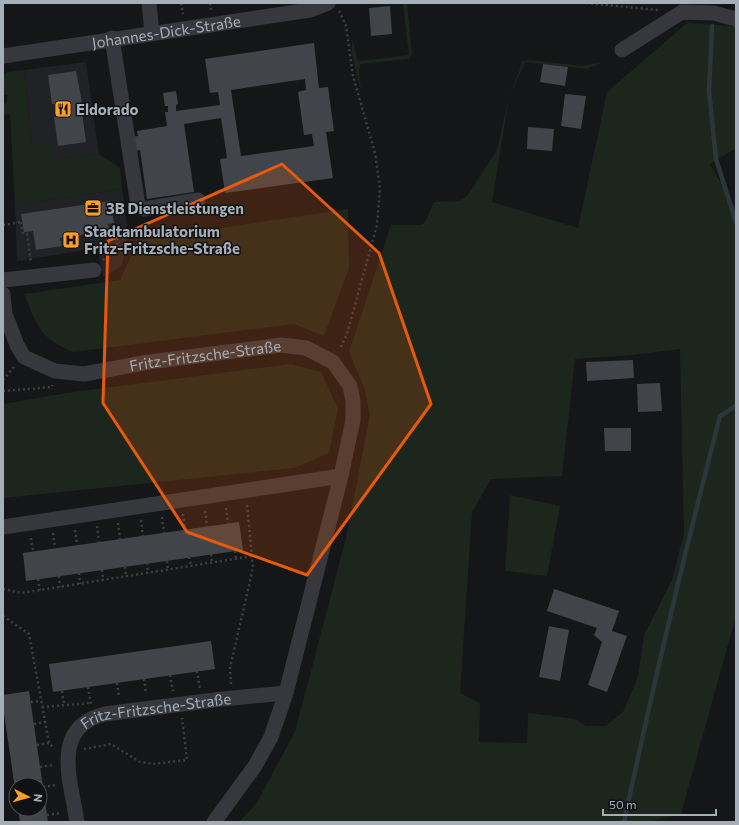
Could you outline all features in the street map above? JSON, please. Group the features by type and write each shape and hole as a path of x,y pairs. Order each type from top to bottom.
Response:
{"street":[{"path":"149,3 152,33"},
{"name":"Johannes-Dick-Straße","path":"3,56 112,38 333,6"},
{"path":"622,50 682,12 714,13 736,18"},
{"path":"112,38 138,205 144,209 198,200"},
{"path":"3,280 94,270"},
{"name":"Fritz-Fritzsche-Straße","path":"3,294 5,314 17,345 24,357 55,371 84,374 156,361 281,345 306,348 333,362 350,386 353,401 353,420 341,476 286,693 271,736 255,766 214,822"},
{"path":"3,527 341,476"},
{"name":"Fritz-Fritzsche-Straße","path":"77,822 68,753 74,731 92,710 180,704 286,693"}],"path":[{"path":"586,3 682,12"},
{"path":"333,6 346,26 353,76 375,153 380,188 377,225 347,334 333,362"},
{"path":"3,225 22,222 23,234 27,234 29,254"},
{"path":"94,270 117,244 119,231 112,223"},
{"path":"3,391 52,387 55,371"},
{"path":"232,698 230,668 253,568 246,490"},
{"path":"235,551 236,559"},
{"path":"211,554 212,563"},
{"path":"3,589 21,593 253,556"},
{"path":"189,557 190,566"},
{"path":"167,561 168,570"},
{"path":"147,563 148,573"},
{"path":"125,566 126,576"},
{"path":"102,570 103,580"},
{"path":"78,573 80,584"},
{"path":"59,576 60,587"},
{"path":"38,579 40,590"},
{"path":"3,616 29,634 49,743 61,754 111,744 140,762 154,764 186,760 180,704"},
{"path":"42,707 64,704 92,710 88,687"},
{"path":"62,691 64,704"},
{"path":"31,702 41,701"},
{"path":"34,724 45,722"},
{"path":"37,745 49,743"}],"highlighted area":[{"path":"282,164 379,253 431,404 307,575 187,532 103,403 108,241"}],"shaded area":[{"path":"403,3 407,3 412,54 409,59 360,64 359,73 361,92 352,54 352,38 358,61 409,55"},
{"path":"687,23 736,26 736,148 710,164 736,209 736,616 681,814 648,822 239,822 256,804 295,732 346,538 370,415 364,387 349,352 391,225 421,225 425,222 434,202 460,201 467,196 497,150 509,97 492,202 578,228 607,92","holes":["680,349 684,533 672,580 644,635 638,677 623,712 606,726 586,726 575,719 528,713 527,743 479,742 480,703 460,693 472,512 491,479 562,476 575,359 632,355"]},
{"path":"531,60 581,66 603,62 587,69 525,62 509,97 523,61"},
{"path":"86,62 99,154 53,159 32,143 24,70"},
{"path":"24,70 32,143 51,141 53,159 99,154 120,168 122,189 15,205 10,114 3,115 3,104 7,103 7,95 3,95 3,76 8,72"},
{"name":"Stadtambulatorium Fritz-Fritzsche-Straße","path":"122,189 128,232 122,266 103,277 98,248 17,261 15,205"},
{"path":"348,209 349,268 324,336 294,324 73,352 61,347 46,335 36,322 24,294 120,280 139,240"},
{"path":"291,364 321,372 338,409 329,453 294,468 3,498 3,404 73,392"},
{"path":"510,495 560,506 547,576 505,571"}],"building":[{"path":"390,6 392,34 371,36 369,8"},
{"path":"314,43 319,88 328,87 334,131 326,132 333,178 225,193 220,159 227,158 221,118 184,124 194,192 147,199 140,150 134,151 131,137 138,136 137,131 167,126 165,112 168,112 168,106 165,106 163,93 176,91 178,104 176,105 176,111 220,105 218,92 210,93 205,59","holes":["305,79 306,90 298,92 304,135 312,134 314,146 241,156 231,90"]},
{"path":"543,64 568,67 565,86 540,82"},
{"path":"76,71 84,113 82,113 86,142 58,146 54,117 57,117 55,104 52,104 48,75"},
{"path":"565,94 586,96 581,129 561,126"},
{"path":"528,127 554,129 552,151 527,149"},
{"path":"110,201 114,223 108,224 109,231 60,238 62,246 36,250 33,231 24,232 21,214"},
{"path":"633,360 634,378 587,381 586,362"},
{"path":"660,383 662,411 638,412 637,384"},
{"path":"604,428 631,428 631,451 605,451"},
{"path":"239,522 243,550 26,581 23,553"},
{"path":"554,589 619,611 612,631 627,636 607,692 588,685 602,642 594,635 597,628 547,611"},
{"path":"549,626 569,630 560,681 539,677"},
{"path":"211,641 215,669 53,692 49,664"},
{"path":"29,691 41,777 13,777 3,707 3,695"},
{"path":"19,817 47,817 48,822 20,822"}],"waterway":[{"path":"712,26 709,91 716,159 736,222"},
{"path":"624,822 646,720 694,517 720,416 736,406"}],"place":[{"name":"Eldorado","path":"63,109"},
{"name":"3B Dienstleistungen","path":"93,208"},
{"name":"Stadtambulatorium Fritz-Fritzsche-Straße","path":"71,240"}]}
